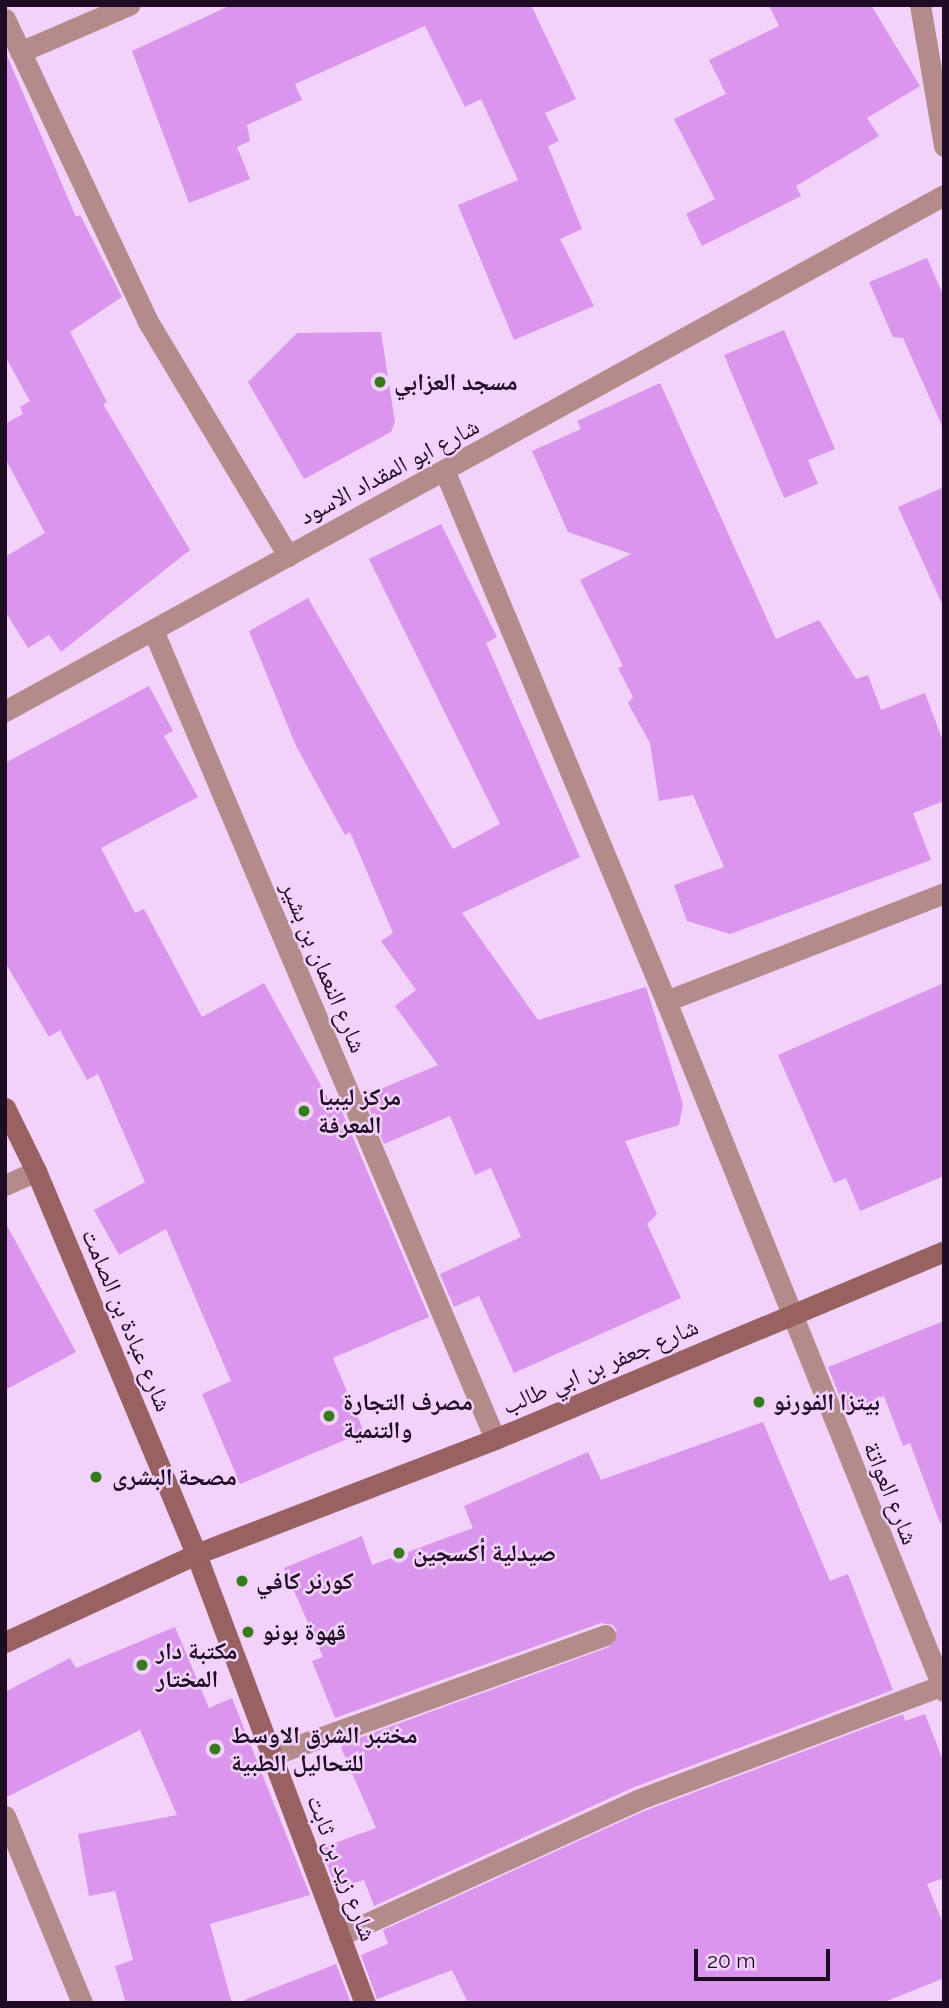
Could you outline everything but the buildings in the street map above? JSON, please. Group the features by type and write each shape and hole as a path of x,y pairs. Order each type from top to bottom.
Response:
{"street":[{"path":"20,52 129,5"},
{"path":"920,5 944,146"},
{"path":"5,19 147,320 288,556"},
{"name":"شارع ابو المقداد الاسود","path":"5,711 944,195"},
{"name":"شارع العواتة","path":"444,472 666,1001 943,1689"},
{"name":"شارع النعمان بن بشير","path":"153,631 495,1439"},
{"path":"666,1001 944,893"},
{"name":"شارع عبادة بن الصامت","path":"5,1108 36,1171 196,1554"},
{"path":"5,1185 36,1171"},
{"name":"شارع جعفر بن ابي طالب","path":"5,1642 196,1554 495,1439 944,1251"},
{"name":"شارع زيد بن ثابت","path":"196,1554 365,2003"},
{"path":"272,1755 605,1635"},
{"path":"339,1936 637,1800 943,1689"},
{"path":"5,1816 82,2003"}],"place":[{"name":"مسجد العزابي","path":"380,382"},
{"name":"مركز ليبيا المعرفة","path":"304,1111"},
{"name":"بيتزا الفورنو","path":"759,1402"},
{"name":"مصرف التجارة والتنمية","path":"329,1416"},
{"name":"مصحة البشرى","path":"96,1477"},
{"name":"صيدلية أكسجين","path":"399,1553"},
{"name":"كورنر كافي","path":"242,1581"},
{"name":"قهوة بونو","path":"248,1632"},
{"name":"مكتبة دار المختار","path":"142,1665"},
{"name":"مختبر الشرق الاوسط للتحاليل الطبية","path":"215,1749"}]}
